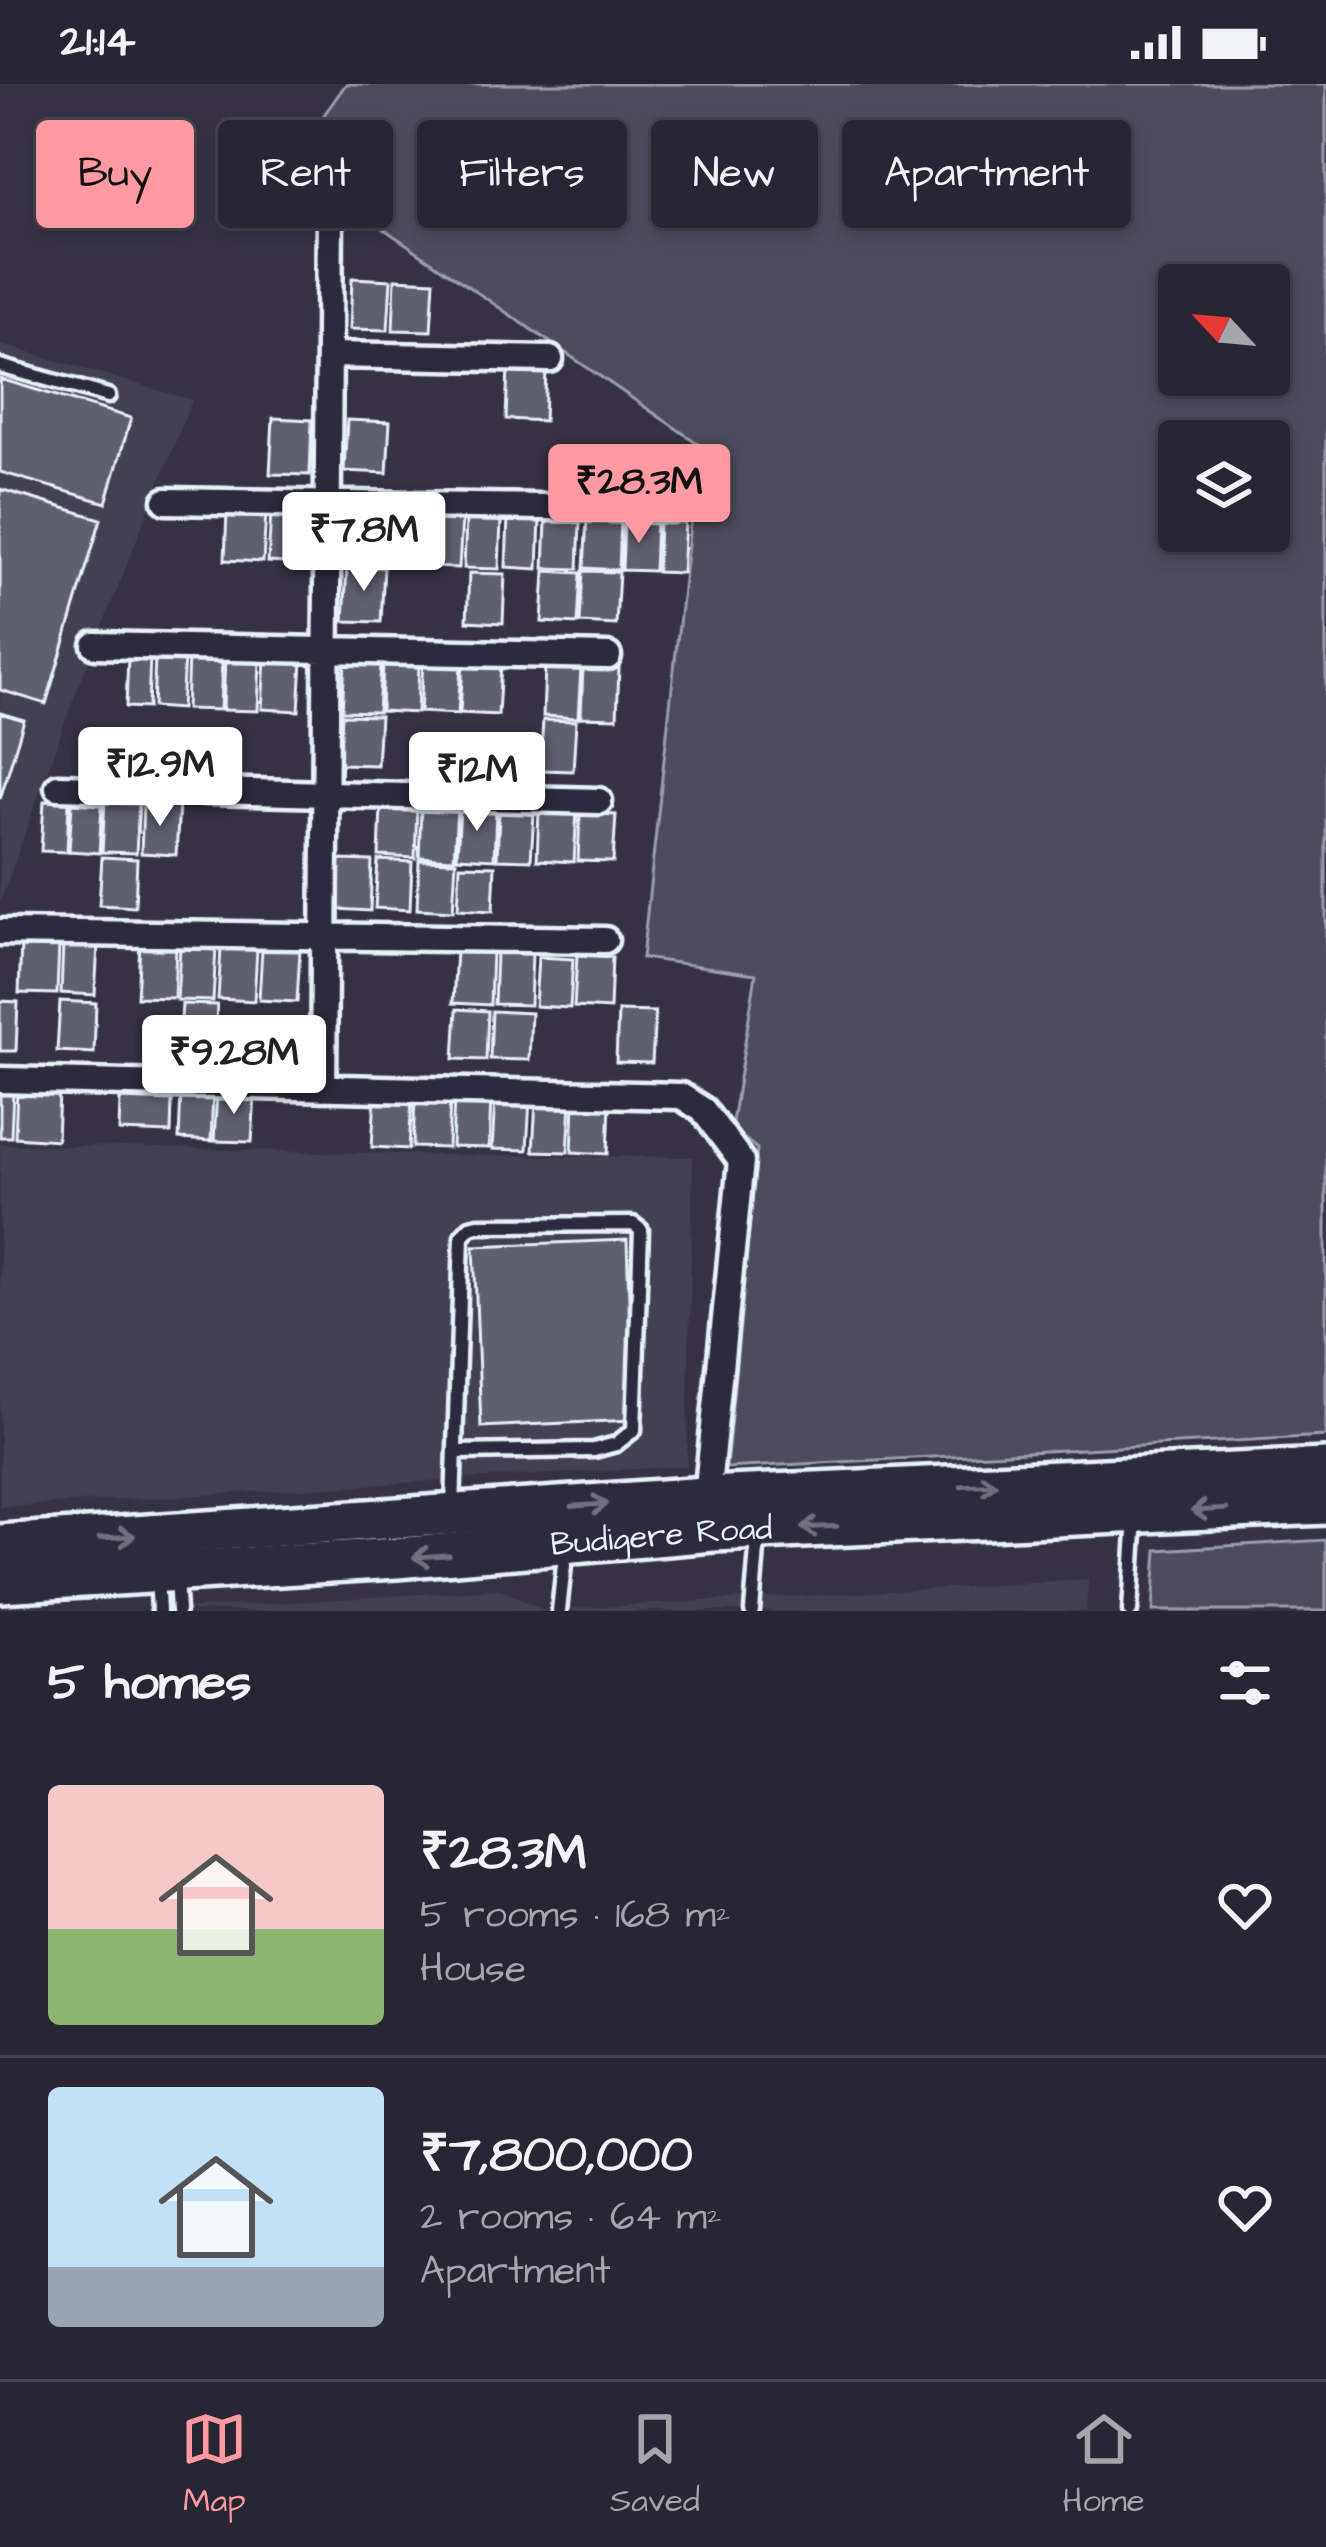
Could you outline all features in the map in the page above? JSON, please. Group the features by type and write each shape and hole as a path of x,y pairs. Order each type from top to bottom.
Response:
{"main road":[{"name":"Budigere Road","path":"0,1545 707,1496 1326,1469"},
{"name":"Budigere Road","path":"0,1582 164,1585 713,1531 1326,1504"}],"street":[{"path":"323,1088 330,228"},
{"path":"329,355 550,359"},
{"path":"166,501 672,509"},
{"path":"95,645 608,656"},
{"path":"58,787 599,801"},
{"path":"0,932 605,940"},
{"path":"0,1080 681,1096 703,1110 740,1161 707,1496"}],"lane":[{"path":"0,366 108,396"},
{"path":"452,1515 462,1236 470,1226 625,1222 641,1230 634,1430 616,1444 594,1450 456,1452"},
{"path":"1130,1611 1136,1513"},
{"path":"752,1611 759,1529"},
{"path":"559,1611 566,1545"},
{"path":"164,1585 178,1611"}],"shaded area":[{"path":"346,84 1326,84 1326,1436 726,1468 757,1149 731,1128 756,974 642,958 699,444 383,228 393,228 393,120 320,120"},
{"path":"0,344 192,400 67,716 0,903"},
{"path":"0,1144 693,1157 687,1466 0,1507"},
{"path":"1326,1540 1326,1611 1153,1611 1157,1550"},
{"path":"1088,1580 1086,1611 150,1611 500,1589 542,1610"}],"building":[{"path":"352,278 391,280 388,330 350,329"},
{"path":"395,279 434,281 431,331 393,330"},
{"path":"508,366 546,368 544,421 506,419"},
{"path":"0,379 131,418 106,503 0,472"},
{"path":"273,418 312,420 310,475 270,474"},
{"path":"347,420 390,422 387,473 344,471"},
{"path":"0,489 101,519 46,704 0,690"},
{"path":"227,511 266,512 263,562 225,560"},
{"path":"271,511 308,513 305,564 268,562"},
{"path":"508,516 540,518 538,569 506,567"},
{"path":"424,518 462,519 459,568 422,567"},
{"path":"587,519 621,520 619,570 584,568"},
{"path":"466,520 501,521 499,569 464,568"},
{"path":"546,521 580,523 578,569 544,568"},
{"path":"624,521 656,522 654,571 622,570"},
{"path":"659,522 685,523 682,573 657,572"},
{"path":"347,566 384,568 381,622 344,621"},
{"path":"545,571 581,573 578,624 542,622"},
{"path":"583,571 619,572 616,625 580,623"},
{"path":"469,573 505,574 503,623 467,621"},
{"path":"188,655 222,657 220,710 186,709"},
{"path":"128,656 150,657 148,708 126,707"},
{"path":"155,656 184,657 181,709 153,707"},
{"path":"225,658 260,660 258,711 223,710"},
{"path":"265,659 302,661 299,711 262,709"},
{"path":"345,662 381,664 378,712 342,711"},
{"path":"383,662 419,664 417,713 381,711"},
{"path":"423,662 461,664 458,714 420,712"},
{"path":"463,662 501,664 498,715 460,713"},
{"path":"583,666 619,668 617,718 581,717"},
{"path":"545,667 581,668 578,718 543,716"},
{"path":"0,713 24,720 0,799"},
{"path":"342,715 380,716 377,765 339,764"},
{"path":"543,720 576,721 573,771 540,770"},
{"path":"105,800 139,802 136,853 102,852"},
{"path":"44,801 69,802 67,852 41,851"},
{"path":"72,803 102,805 99,853 69,851"},
{"path":"143,803 179,804 176,855 141,853"},
{"path":"381,806 417,807 415,858 379,856"},
{"path":"421,807 457,808 454,859 419,857"},
{"path":"460,809 496,811 494,859 457,857"},
{"path":"539,810 577,811 574,862 537,860"},
{"path":"499,812 534,814 531,860 497,859"},
{"path":"580,813 616,815 613,862 578,861"},
{"path":"102,857 137,859 135,907 99,905"},
{"path":"340,860 372,861 370,911 337,909"},
{"path":"378,860 412,862 410,910 375,908"},
{"path":"419,860 456,861 453,911 417,909"},
{"path":"460,865 495,866 493,911 458,909"},
{"path":"21,943 59,945 57,994 19,993"},
{"path":"63,943 98,945 95,995 61,993"},
{"path":"140,945 176,946 174,998 137,997"},
{"path":"180,947 216,949 213,1001 177,1000"},
{"path":"221,948 257,950 254,1001 218,999"},
{"path":"262,948 300,950 297,1002 259,1000"},
{"path":"456,950 492,952 490,1005 453,1003"},
{"path":"496,953 532,954 530,1005 494,1004"},
{"path":"577,955 612,957 610,1009 574,1007"},
{"path":"538,957 573,959 570,1008 535,1006"},
{"path":"0,1001 18,1002 16,1051 0,1051"},
{"path":"60,1001 96,1003 94,1053 57,1051"},
{"path":"182,1004 217,1005 214,1054 179,1052"},
{"path":"457,1009 488,1011 486,1060 454,1059"},
{"path":"492,1011 531,1013 529,1060 490,1059"},
{"path":"618,1011 655,1012 652,1063 616,1062"},
{"path":"17,1090 59,1092 57,1140 15,1137"},
{"path":"0,1091 13,1092 11,1137 0,1137"},
{"path":"181,1092 213,1093 211,1141 179,1139"},
{"path":"217,1092 255,1094 252,1142 214,1141"},
{"path":"375,1096 412,1098 409,1149 372,1147"},
{"path":"415,1097 450,1099 448,1148 413,1147"},
{"path":"454,1097 491,1098 489,1148 452,1147"},
{"path":"120,1099 172,1101 171,1133 119,1131"},
{"path":"495,1099 530,1100 527,1150 492,1149"},
{"path":"536,1100 571,1102 568,1152 533,1151"},
{"path":"574,1102 610,1103 608,1154 572,1152"},
{"path":"627,1240 633,1420 481,1427 474,1246"}]}
